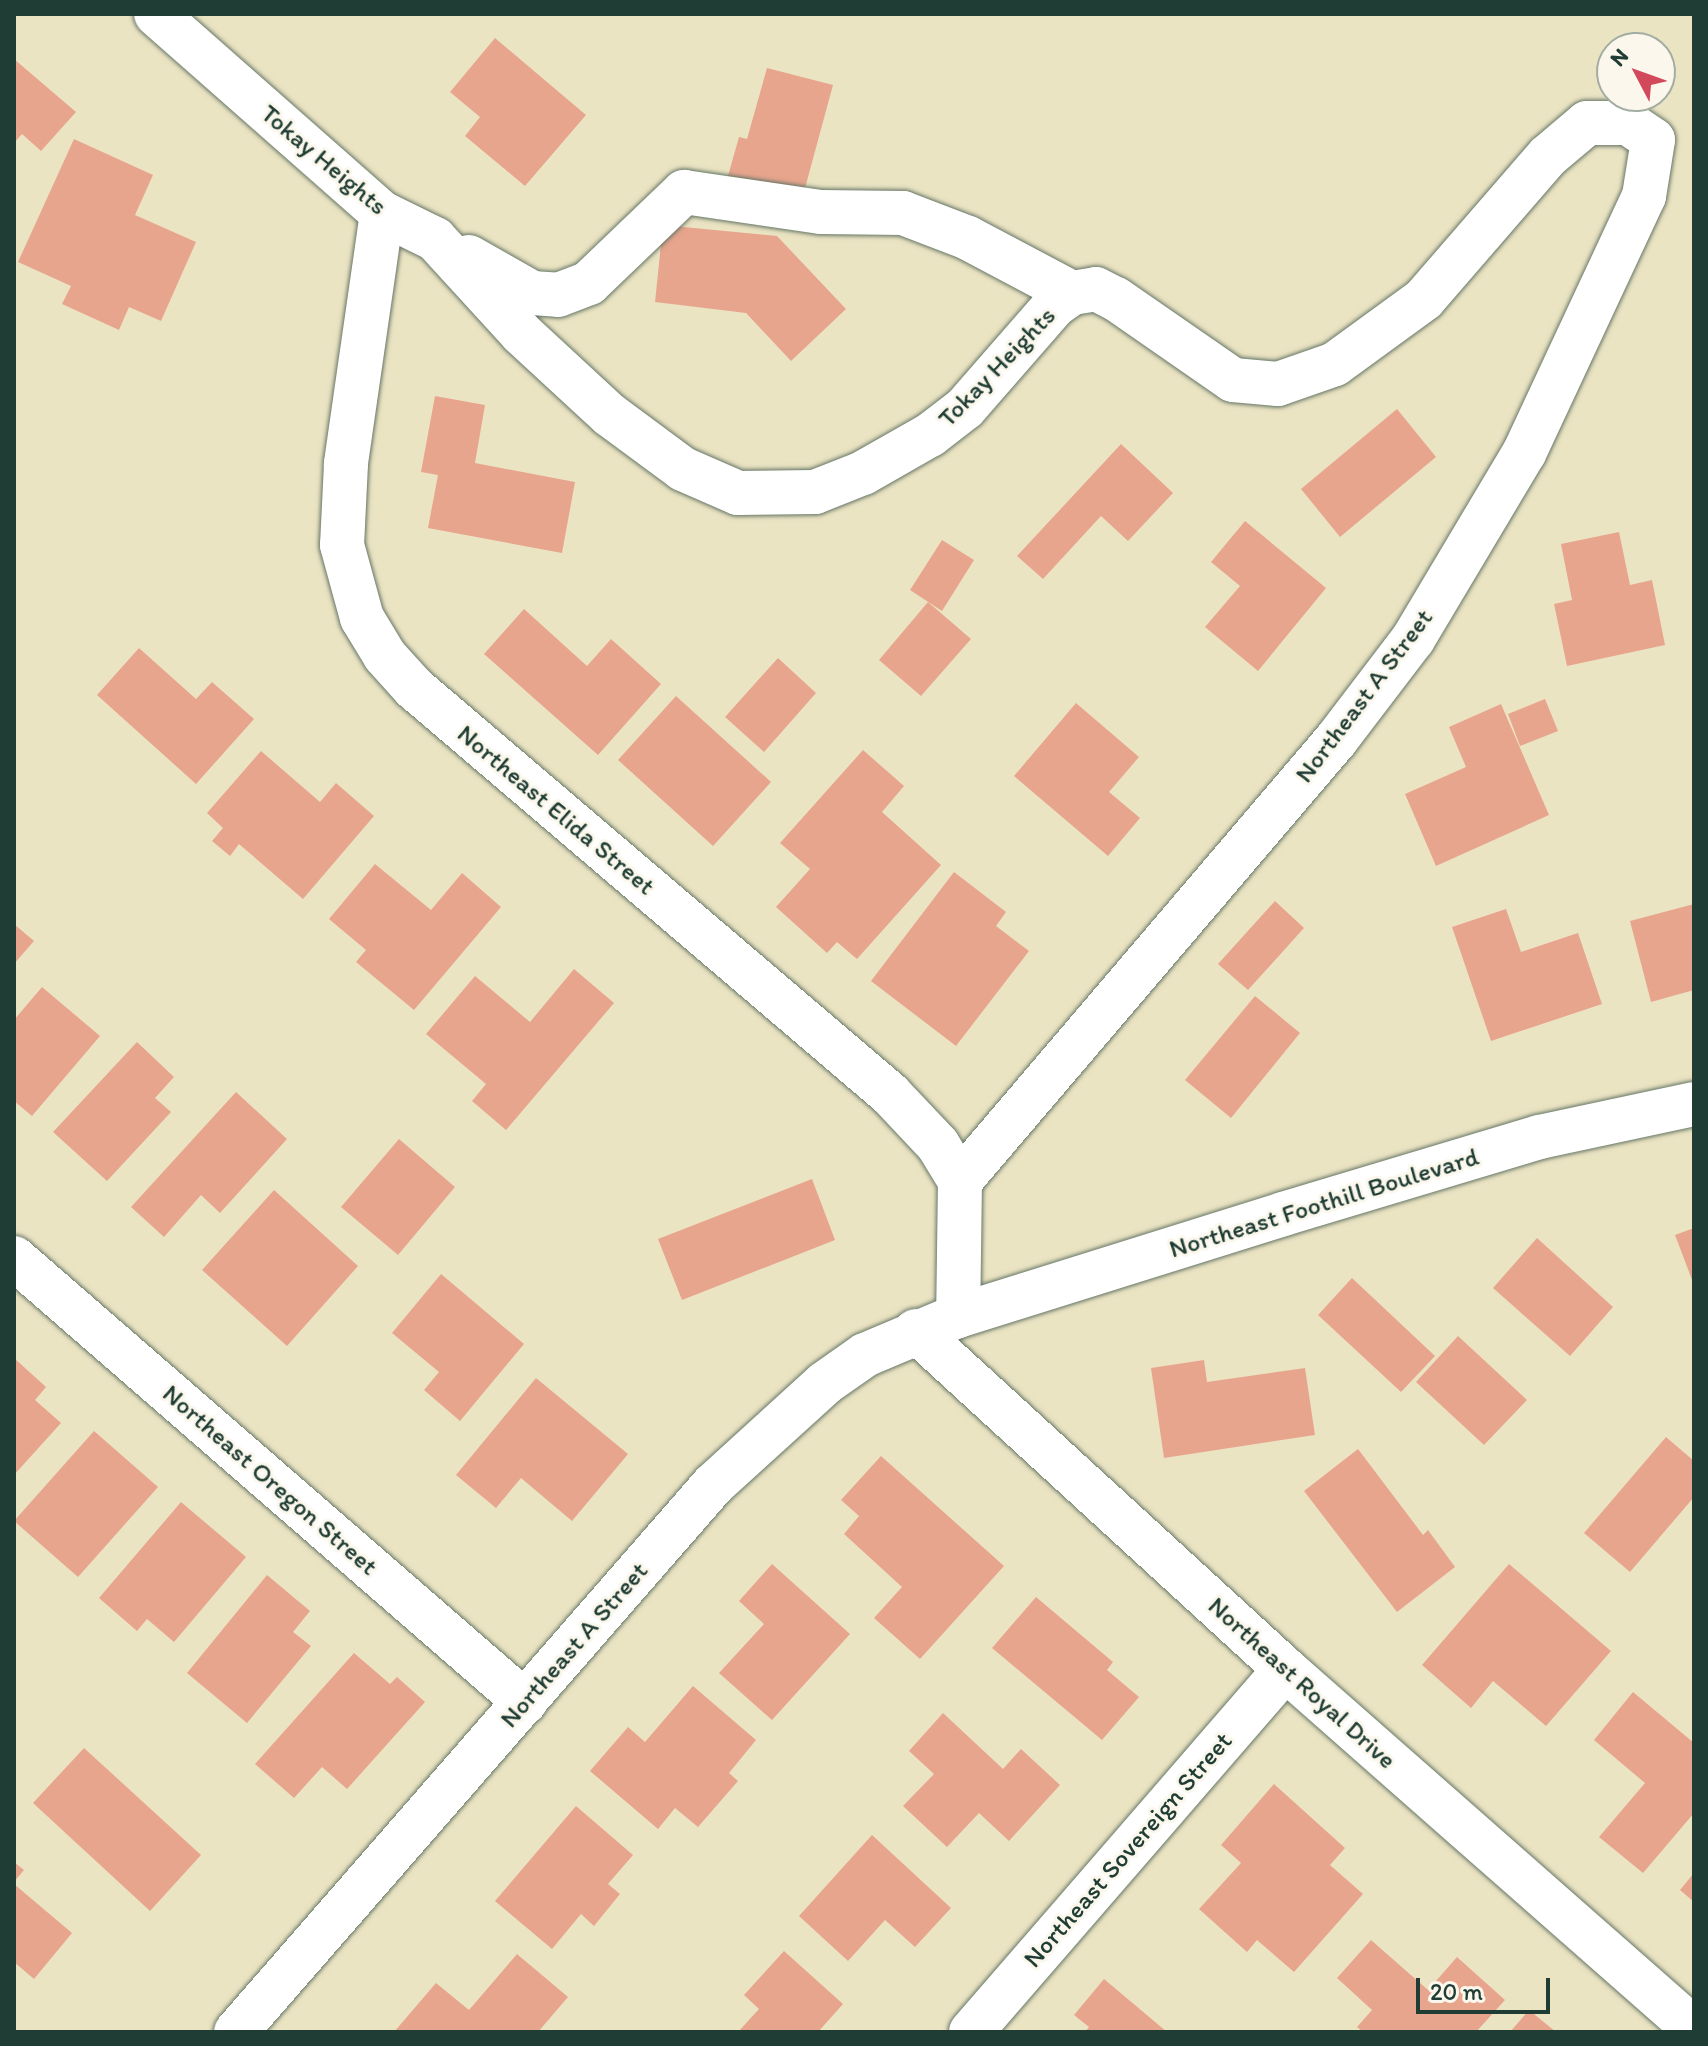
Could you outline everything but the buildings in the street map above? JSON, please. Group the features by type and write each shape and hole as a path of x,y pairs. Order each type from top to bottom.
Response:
{"street":[{"name":"Tokay Heights","path":"156,14 382,213 435,239 521,333 610,415 683,469 738,493 815,492 863,473 930,435 965,408 1055,305 1072,293 1096,289 1116,299 1233,380 1278,384 1335,364 1424,299 1548,156 1587,123 1628,123 1653,140"},
{"name":"Northeast A Street","path":"960,1181 1336,740 1413,639 1524,453 1644,196 1653,140"},
{"path":"435,239 532,293 558,295 589,283 684,192 712,194 821,212 903,213 968,238 1072,293"},
{"name":"Northeast Elida Street","path":"382,213 346,464 342,545 362,618 385,656 450,720 890,1094 938,1145 960,1181"},
{"name":"Northeast Foothill Boulevard","path":"958,1316 1540,1137 1694,1104"},
{"path":"958,1316 960,1181"},
{"name":"Northeast Oregon Street","path":"14,1258 525,1702"},
{"name":"Northeast A Street","path":"236,2032 713,1485 784,1418 865,1355 916,1331 958,1316"},
{"name":"Northeast Royal Drive","path":"916,1331 1285,1669 1694,2029"},
{"name":"Northeast Sovereign Street","path":"971,2032 1285,1669"}]}
